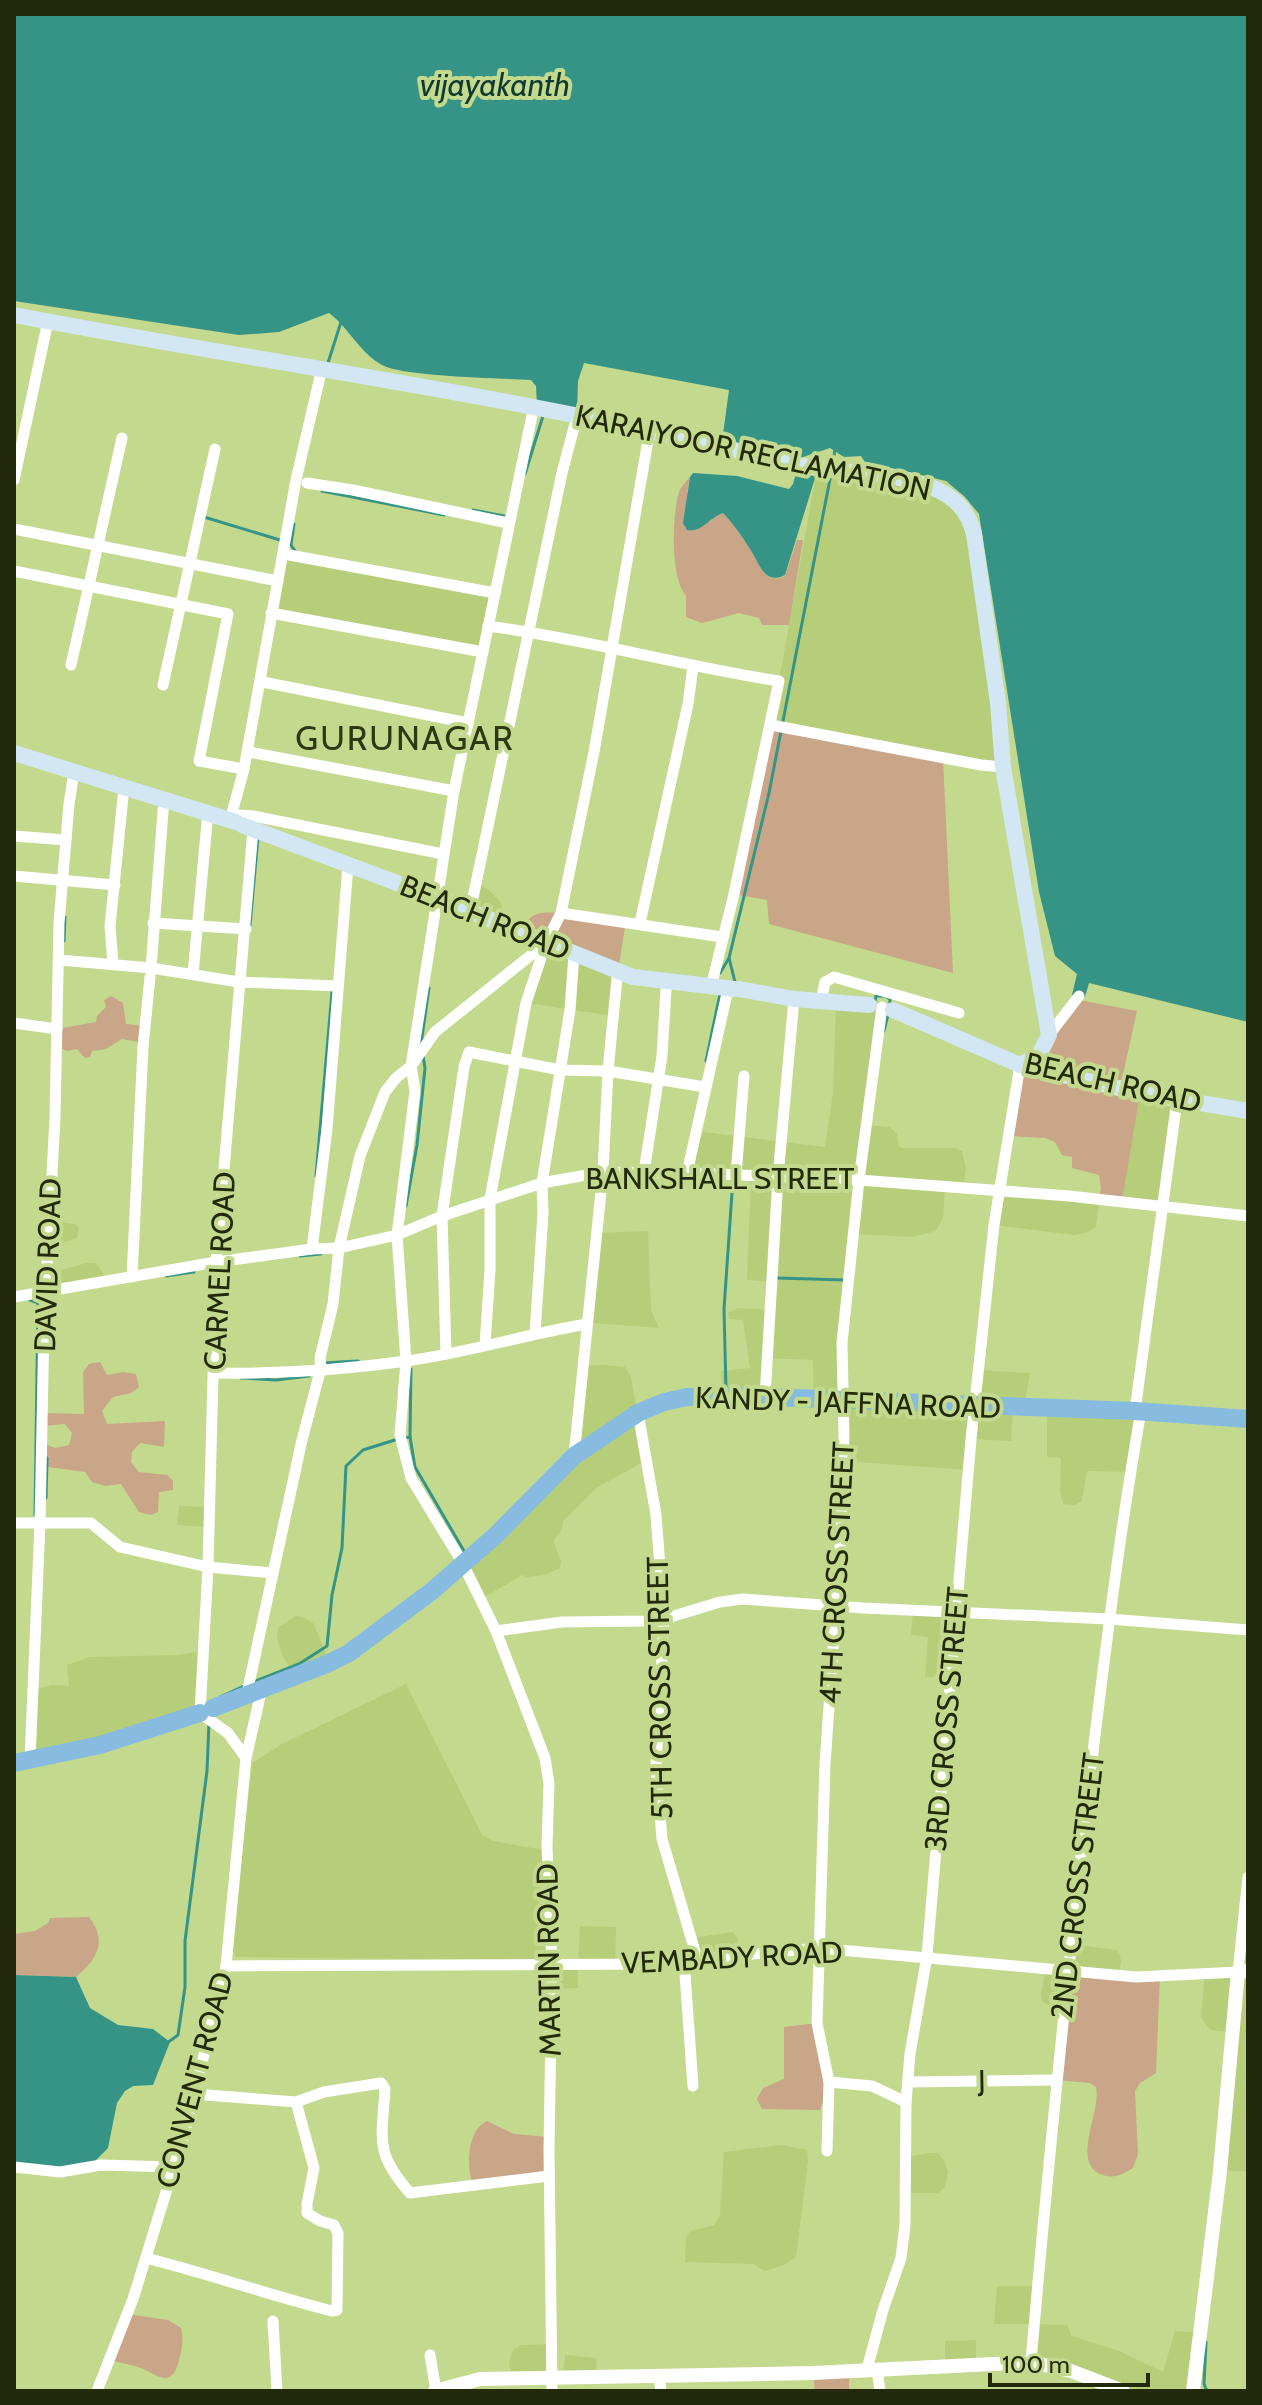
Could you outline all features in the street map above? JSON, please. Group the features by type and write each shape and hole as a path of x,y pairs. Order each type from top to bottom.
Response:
{"highway":[{"name":"KANDY - JAFFNA ROAD","path":"22,1762 100,1745 206,1710 349,1653 432,1591 496,1535 574,1456 638,1413 664,1402 687,1397 765,1397 1138,1411 1248,1419"}],"main road":[{"name":"KARAIYOOR RECLAMATION","path":"14,315 534,406 650,429 805,467 909,481 947,494 971,521 978,553 1003,767 1049,1035"},
{"name":"BEACH ROAD","path":"14,753 208,812 437,898 633,977 667,986 728,989 880,1007 1020,1065 1177,1100 1248,1111"},
{"path":"1020,1065 1039,1055 1049,1035"}],"street":[{"path":"14,480 48,321"},
{"name":"CARMEL ROAD","path":"206,1710 216,1262 246,929 240,824 244,769 296,480 322,368"},
{"name":"MARTIN ROAD","path":"534,406 443,854 411,1066 415,1091 397,1235 406,1361 400,1435 411,1478 462,1562 496,1631 545,1758 547,1771 552,1965 549,2176 551,2383"},
{"path":"470,912 577,416"},
{"path":"485,1345 490,1270 490,1199 526,1003 546,943 561,913 612,649 650,429"},
{"path":"71,665 122,438"},
{"path":"163,685 215,449"},
{"path":"307,483 508,523"},
{"path":"14,529 278,581"},
{"path":"284,554 495,593"},
{"path":"14,571 228,614 199,761 244,769"},
{"path":"271,613 483,652"},
{"path":"488,626 779,681 722,937 728,989 687,1173"},
{"path":"640,923 688,704 693,667"},
{"path":"263,682 468,723"},
{"path":"771,725 1003,767"},
{"path":"254,753 454,791"},
{"name":"DAVID ROAD","path":"22,1762 40,1523 59,923 74,772"},
{"path":"113,964 110,926 124,787"},
{"path":"132,1277 143,1047 164,799"},
{"path":"193,974 208,812"},
{"path":"240,824 240,815 253,816 443,854"},
{"path":"14,836 66,840"},
{"path":"312,1249 327,1129 348,865"},
{"path":"14,876 115,885"},
{"path":"561,913 722,937"},
{"path":"153,923 246,929"},
{"name":"CONVENT ROAD","path":"97,2391 133,2299 174,2167 226,1966 246,1758 272,1573 321,1368 320,1358 333,1304 339,1248 365,1143 385,1092 411,1066 435,1032 546,943"},
{"path":"535,1333 543,1214 542,1183 570,1010 574,954"},
{"path":"60,960 113,964 151,972 193,974 239,982 338,986"},
{"path":"821,1001 825,982 834,977 959,1013"},
{"path":"574,1456 603,1172 617,978"},
{"path":"644,1172 667,986"},
{"path":"1049,1035 1079,996"},
{"path":"765,1397 778,1177 794,999"},
{"name":"4TH CROSS STREET","path":"827,2151 829,2082 817,2023 818,1948 844,1436 842,1343 880,1007"},
{"path":"14,1023 57,1029"},
{"path":"446,1354 442,1216 464,1067 469,1052 560,1070 608,1071 705,1087"},
{"name":"3RD CROSS STREET","path":"872,2369 901,2258 905,2225 906,2102 910,2054 927,1956 974,1406 998,1192 1020,1065"},
{"path":"736,1175 744,1076"},
{"name":"2ND CROSS STREET","path":"1031,2362 1055,2080 1109,1619 1177,1100"},
{"name":"BANKSHALL STREET","path":"14,1297 216,1262 339,1248 397,1235 442,1216 542,1183 603,1172 859,1180 1084,1197 1248,1216"},
{"path":"215,1373 282,1374 406,1361 587,1324"},
{"name":"5TH CROSS STREET","path":"638,1413 656,1515 664,1619 656,1766 662,1839 697,1958"},
{"path":"14,1523 91,1523 120,1547 208,1567 272,1573"},
{"path":"496,1631 562,1622 628,1623 664,1619 720,1602 743,1599 1109,1619 1248,1630"},
{"path":"206,1710 246,1758"},
{"path":"1193,2391 1243,1971 1248,1877"},
{"name":"VEMBADY ROAD","path":"226,1966 648,1964 818,1948 1136,1977 1243,1971"},
{"path":"684,1960 693,2086"},
{"name":"J","path":"908,2082 1055,2080"},
{"path":"829,2082 872,2086 906,2102"},
{"path":"194,2094 296,2102 324,2092 381,2083 385,2089 381,2147 393,2173 410,2193 549,2176"},
{"path":"146,2258 210,2274 264,2294 337,2310 338,2233 334,2225 307,2213 314,2168 296,2102"},
{"path":"14,2167 60,2172 101,2165 174,2167"},
{"path":"273,2321 277,2391"},
{"path":"430,2355 436,2391 480,2379 660,2384 872,2369 1031,2362 1071,2371 1123,2391"},
{"path":"872,2369 880,2391"}],"shaded area":[{"path":"849,467 963,501 1006,766 771,725 816,475"},
{"path":"690,477 687,492 710,522 723,513 750,548 759,566 772,578 785,576 797,540 803,540 789,625 762,625 759,618 739,613 702,623 686,617 686,596 675,561 674,530 679,492"},
{"path":"284,554 495,593 483,652 272,613"},
{"path":"771,725 943,758 953,973 769,924 767,900 734,894"},
{"path":"478,884 501,903 502,910 495,924 470,912"},
{"path":"561,913 626,921 618,971 524,928 534,915"},
{"path":"546,943 618,971 614,1016 526,1003"},
{"path":"111,996 123,1003 126,1024 146,1026 144,1043 122,1039 106,1049 92,1051 90,1057 85,1058 77,1049 67,1051 56,1046 57,1029 96,1022 97,1016 106,1007 104,1000"},
{"path":"1074,999 1137,1011 1120,1088 1140,1093 1122,1202 1099,1199 1099,1175 1072,1168 1072,1157 1062,1155 1055,1142 1045,1138 1008,1136 1020,1065"},
{"path":"836,1002 882,1007 867,1125 890,1127 903,1148 956,1148 962,1151 966,1169 963,1188 945,1187 943,1218 936,1231 912,1237 853,1234 842,1397 974,1406 980,1370 1030,1373 1024,1408 1013,1408 1011,1441 971,1439 968,1470 843,1461 843,1401 814,1400 813,1360 767,1358 765,1397 723,1395 721,1371 750,1368 743,1320 729,1319 728,1312 739,1308 770,1310 771,1282 747,1280 751,1176 687,1173 696,1131 825,1147 833,1093"},
{"path":"1140,1093 1177,1100 1163,1208 1122,1202"},
{"path":"998,1192 1099,1199 1096,1227 1075,1235 994,1225"},
{"path":"50,1221 75,1224 79,1228 77,1238 62,1243 49,1240"},
{"path":"648,1231 651,1310 659,1328 592,1323 599,1233"},
{"path":"95,1263 105,1281 60,1289 61,1270"},
{"path":"100,1362 107,1375 123,1372 136,1374 139,1387 131,1393 113,1397 102,1411 107,1424 165,1421 164,1447 140,1443 132,1452 131,1462 139,1472 167,1475 173,1481 173,1490 159,1492 158,1512 151,1515 139,1512 121,1484 106,1486 92,1482 85,1472 41,1466 42,1443 55,1448 69,1445 72,1433 65,1424 43,1426 43,1413 84,1414 83,1372 89,1364"},
{"path":"583,1366 625,1367 631,1377 645,1461 596,1488 563,1521 562,1530 553,1541 561,1561 560,1568 544,1575 522,1575 479,1597 462,1562 574,1456"},
{"path":"1047,1409 1141,1411 1130,1472 1087,1471 1082,1501 1075,1505 1063,1504 1060,1491 1061,1458 1047,1457"},
{"path":"179,1506 207,1507 205,1527 177,1525"},
{"path":"913,1610 956,1613 950,1678 925,1677 928,1637 911,1635"},
{"path":"295,1616 314,1624 329,1663 295,1676 277,1639 278,1628"},
{"path":"203,1651 200,1713 30,1760 33,1690 52,1685 69,1686 67,1665 89,1657 177,1655"},
{"path":"406,1684 482,1835 493,1841 544,1850 546,1960 236,1957 232,1949 252,1763 282,1744"},
{"path":"1248,1877 1248,2171 1220,2171 1232,2032 1210,2030 1201,2017 1205,1973 1238,1971"},
{"path":"89,1917 98,1934 98,1950 90,1964 76,1977 14,1975 14,1934 35,1931 48,1923 50,1918"},
{"path":"580,1926 616,1927 615,1965 578,1965"},
{"path":"733,1932 738,1939 739,1955 697,1958 692,1938"},
{"path":"1071,1944 1116,1950 1120,1954 1121,1964 1116,1975 1064,2004 1050,2006 1042,2001 1041,1994 1046,1968 1068,1970"},
{"path":"552,1965 578,1965 578,1988 552,1989"},
{"path":"1068,1970 1160,1976 1156,2073 1140,2083 1135,2091 1138,2154 1133,2168 1115,2176 1103,2175 1093,2169 1088,2160 1096,2087 1090,2083 1056,2080"},
{"path":"817,2023 829,2082 820,2110 762,2109 757,2099 763,2088 784,2079 784,2027"},
{"path":"487,2121 514,2134 549,2137 549,2176 473,2186 469,2169 470,2150 475,2132"},
{"path":"781,2145 807,2150 796,2257 765,2271 753,2264 685,2262 686,2238 690,2231 714,2225 720,2216 724,2152"},
{"path":"938,2153 944,2161 948,2172 945,2187 938,2193 905,2193 905,2158"},
{"path":"997,2286 1037,2286 1035,2324 1067,2325 1072,2336 1119,2351 1163,2372 1175,2331 1201,2333 1193,2391 1091,2391 1094,2381 1031,2362 1034,2324 994,2324"},
{"path":"127,2314 168,2320 181,2328 182,2348 173,2375 159,2377 109,2360"},
{"path":"976,2340 976,2365 945,2366 945,2341"},
{"path":"551,2344 551,2376 512,2377 509,2363 513,2350 521,2345"},
{"path":"565,2355 596,2358 597,2376 563,2375"},
{"path":"849,2371 849,2391 815,2391 813,2373"}],"water":[{"name":"vijayakanth","path":"14,14 1248,14 1248,1022 1089,983 1085,997 1072,995 1077,974 1055,956 1039,892 979,514 946,481 865,462 861,456 844,457 830,448 797,459 728,442 723,434 729,390 584,363 578,381 577,414 537,405 536,386 531,380 410,372 382,365 367,354 329,313 279,332 239,335 14,301"},
{"path":"693,473 737,476 789,489 796,473 816,475 785,575 772,577 763,571 723,513 702,527 687,530 683,523"},
{"path":"14,1975 76,1977 90,2008 118,2025 153,2029 170,2042 153,2085 133,2086 117,2103 108,2148 93,2163 47,2169 14,2163"}],"waterway":[{"path":"327,366 341,322"},
{"path":"525,474 543,416"},
{"path":"833,462 835,449"},
{"path":"720,973 729,958 769,793 831,474"},
{"path":"322,491 444,515"},
{"path":"473,510 504,516"},
{"path":"204,517 280,540"},
{"path":"294,524 291,545 295,551"},
{"path":"250,925 258,837"},
{"path":"64,941 65,917"},
{"path":"729,958 735,982"},
{"path":"421,1044 429,988"},
{"path":"316,1176 332,992"},
{"path":"706,1061 720,994"},
{"path":"875,1001 876,996 885,996 890,1003"},
{"path":"884,1031 888,1015"},
{"path":"406,1206 417,1145 425,1068 423,1056"},
{"path":"726,1390 724,1309 733,1178"},
{"path":"300,1256 321,1254"},
{"path":"166,1276 194,1272"},
{"path":"777,1278 845,1280"},
{"path":"30,1300 38,1303 35,1515"},
{"path":"322,1363 358,1361"},
{"path":"405,1438 410,1437 411,1369"},
{"path":"241,1378 276,1380 309,1376"},
{"path":"410,1437 415,1467 464,1551"},
{"path":"253,1682 299,1664 327,1646 332,1595 342,1548 346,1466 363,1450 398,1439"},
{"path":"46,1498 47,1458"},
{"path":"220,1697 246,1685"},
{"path":"167,2043 178,2035 185,1987 185,1941 207,1771 209,1722"},
{"path":"1206,2342 1204,2384 1207,2391"}],"district":[{"name":"GURUNAGAR","path":"405,738"}]}
